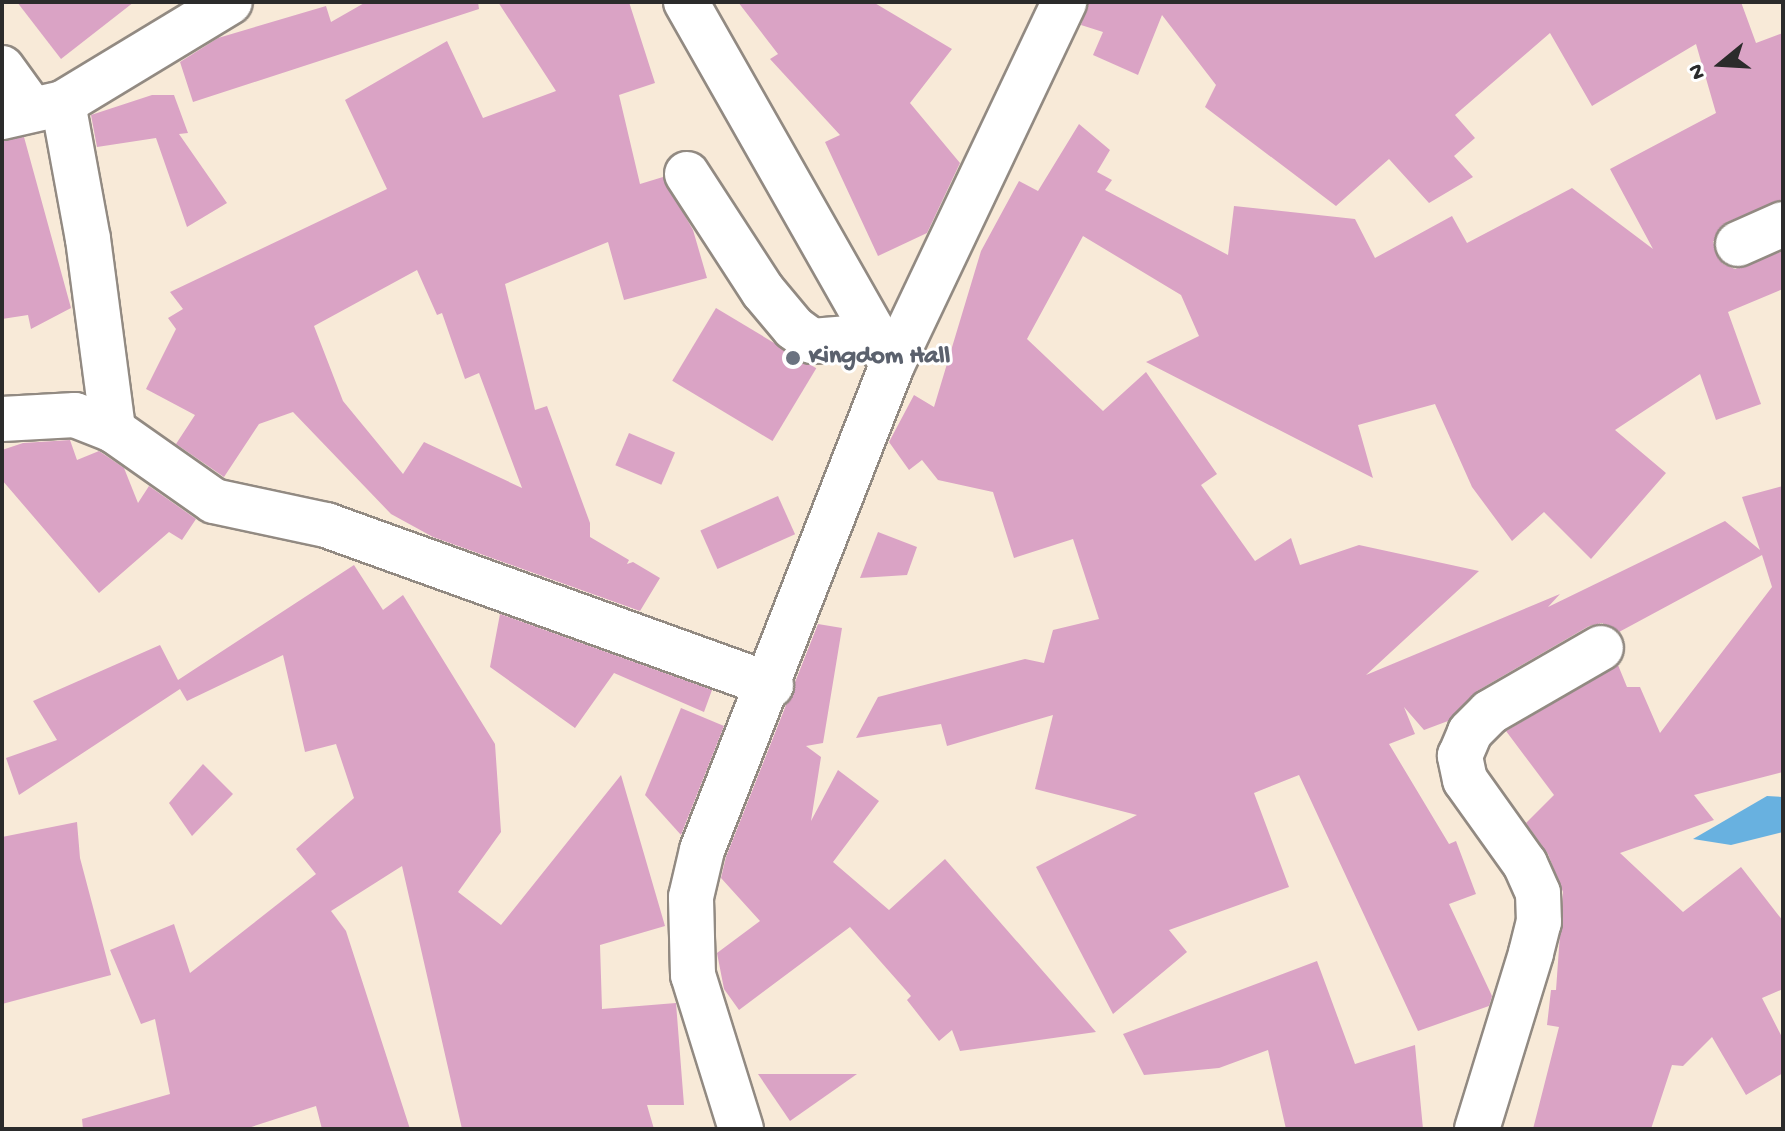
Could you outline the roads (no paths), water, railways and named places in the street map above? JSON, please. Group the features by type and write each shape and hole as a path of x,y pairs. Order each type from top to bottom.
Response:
{"street":[{"path":"32,109 230,2"},
{"path":"686,2 883,351"},
{"path":"741,1129 693,975 688,935 702,850 771,685 883,351 1064,2"},
{"path":"2,68 32,109 88,239 113,430"},
{"path":"687,174 763,291 794,328 812,341 883,351"},
{"path":"1738,244 1783,224"},
{"path":"2,419 75,415 113,430 214,501 326,525 771,685"},
{"path":"1477,1129 1531,953 1539,922 1538,893 1525,864 1465,780 1460,756 1470,732 1490,712 1601,648"}],"water":[{"path":"1767,796 1783,797 1783,832 1731,845 1693,839"}],"place":[{"name":"Kingdom Hall","path":"793,358"}]}
